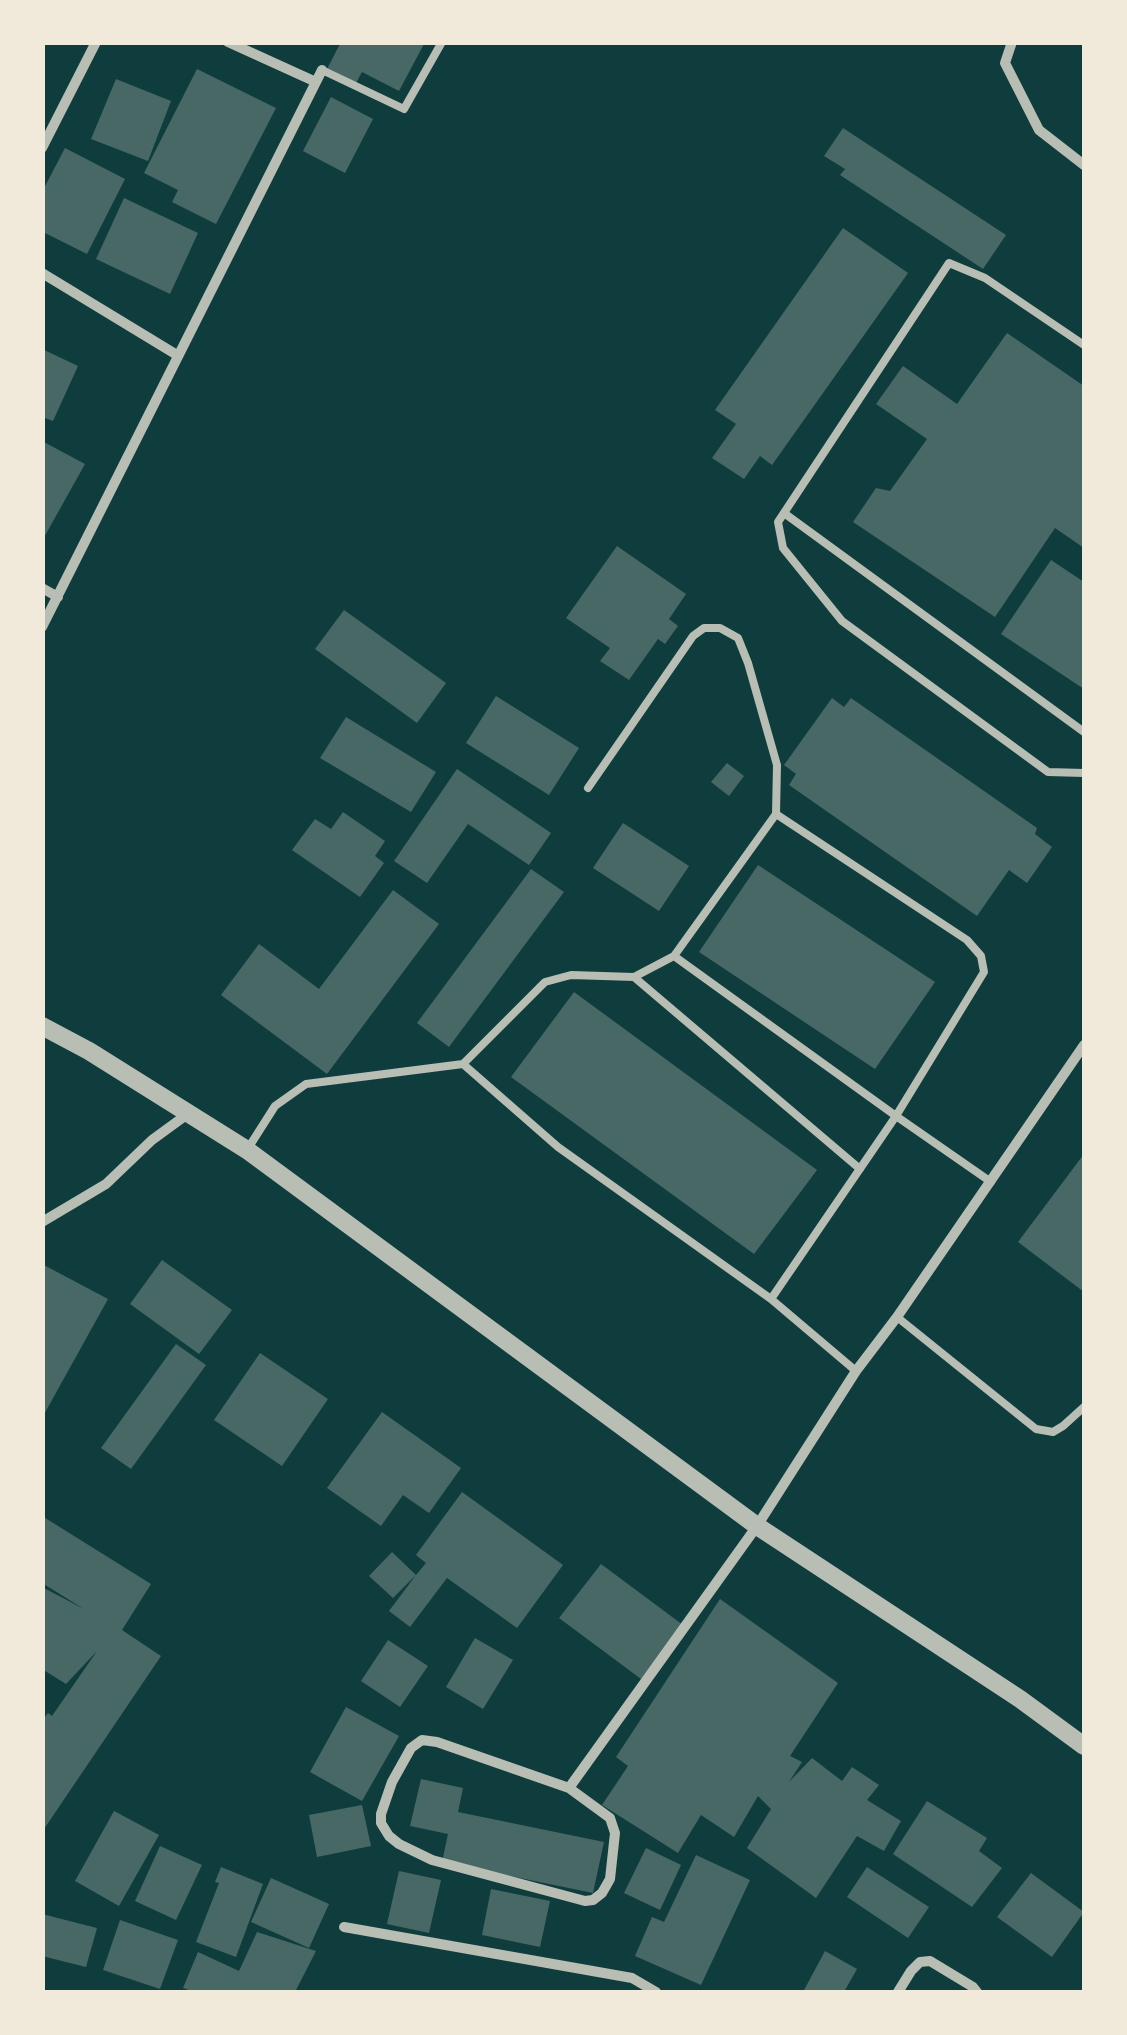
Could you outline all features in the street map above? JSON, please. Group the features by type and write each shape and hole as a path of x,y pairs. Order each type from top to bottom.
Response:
{"street":[{"path":"42,148 96,42"},
{"path":"228,42 316,82"},
{"path":"1012,42 1005,63 1039,130 1084,165"},
{"path":"42,627 322,70"},
{"path":"42,273 177,355"},
{"path":"42,588 58,597"},
{"path":"42,1026 247,1150 758,1526 1020,1698 1084,1746"},
{"path":"569,1788 758,1526 856,1371 1084,1044"},
{"path":"42,1222 106,1184 152,1140 189,1112"},
{"path":"422,1740 569,1788 610,1818 615,1833 610,1879 593,1900 432,1860 400,1844 381,1823 392,1782 411,1748 422,1740"},
{"path":"344,1927 632,1978 650,1991"},
{"path":"898,1992 920,1962 930,1962 978,1992"}],"lane":[{"path":"322,70 404,109 442,42"},
{"path":"1084,344 985,278 950,263 778,522 783,548 842,621 1048,772 1084,774"},
{"path":"784,513 1084,732"},
{"path":"247,1150 275,1106 306,1084 463,1064 545,982 571,975 634,977 674,956 776,814 778,765 738,638 720,628 704,628 693,636 588,788"},
{"path":"771,1299 896,1116 984,972 982,956 967,940 776,814"},
{"path":"674,956 990,1182"},
{"path":"634,977 860,1169"},
{"path":"463,1064 558,1147 771,1299 856,1371"},
{"path":"896,1318 1036,1429 1052,1432 1084,1407"}],"building":[{"path":"341,42 425,42 399,91 362,72 355,85 327,69"},
{"path":"197,69 276,108 216,224 172,202 178,190 144,173"},
{"path":"116,79 171,101 148,161 91,139"},
{"path":"331,97 373,119 345,173 303,151"},
{"path":"843,128 1006,235 983,269 840,175 845,169 824,156"},
{"path":"65,148 125,179 87,254 45,233 42,238 42,192"},
{"path":"124,198 198,233 170,294 96,259"},
{"path":"843,228 908,273 772,465 760,456 744,479 712,458 736,424 715,410"},
{"path":"1007,333 1084,386 1084,548 1055,528 995,617 853,522 876,488 890,491 927,439 876,404 903,366 957,404"},
{"path":"42,349 78,366 53,421 42,417"},
{"path":"42,441 85,464 42,541"},
{"path":"617,546 686,594 669,619 678,626 665,644 658,639 629,680 600,661 610,648 566,618"},
{"path":"1051,560 1084,582 1084,689 1001,634"},
{"path":"344,610 446,683 417,723 315,649"},
{"path":"496,696 579,748 549,795 466,743"},
{"path":"832,698 844,707 851,698 1037,828 1035,834 1052,847 1027,883 1009,870 977,916 789,785 796,774 784,765"},
{"path":"346,717 436,772 411,812 320,758"},
{"path":"727,763 744,776 729,796 711,782"},
{"path":"457,769 551,833 529,865 468,824 427,883 394,861"},
{"path":"343,812 385,841 375,856 384,863 360,897 292,850 315,819 331,829"},
{"path":"623,823 689,866 659,911 593,868"},
{"path":"758,865 935,982 875,1069 699,952"},
{"path":"531,869 564,892 449,1047 417,1023"},
{"path":"393,890 439,924 327,1074 221,995 259,944 319,989"},
{"path":"574,992 817,1170 754,1254 511,1077"},
{"path":"1084,1154 1084,1292 1018,1242"},
{"path":"162,1260 232,1310 199,1354 130,1304"},
{"path":"42,1264 108,1299 42,1418"},
{"path":"176,1344 206,1365 131,1469 101,1448"},
{"path":"260,1353 328,1399 282,1466 214,1420"},
{"path":"382,1412 461,1468 429,1513 403,1495 381,1526 327,1488"},
{"path":"462,1492 563,1565 517,1628 447,1578 410,1627 389,1611 426,1563 416,1555"},
{"path":"42,1516 151,1584 122,1630 161,1656 42,1832 42,1721 48,1713 52,1716 97,1651 66,1684 42,1669 42,1587 84,1609 42,1583"},
{"path":"392,1552 416,1575 393,1598 369,1576"},
{"path":"601,1564 683,1625 641,1679 559,1618"},
{"path":"720,1599 838,1683 790,1756 802,1762 789,1782 812,1758 842,1781 852,1767 879,1785 867,1800 901,1821 884,1851 857,1836 816,1898 747,1848 771,1809 758,1796 734,1837 701,1815 678,1853 602,1805 628,1766 616,1757"},
{"path":"475,1638 513,1660 483,1709 446,1687"},
{"path":"388,1640 428,1666 400,1707 361,1681"},
{"path":"346,1707 399,1736 362,1801 310,1772"},
{"path":"421,1779 463,1788 458,1812 604,1842 593,1893 442,1862 448,1834 410,1826"},
{"path":"927,1801 987,1838 979,1851 1002,1868 972,1907 893,1854"},
{"path":"362,1805 371,1846 317,1857 309,1815"},
{"path":"114,1811 159,1835 119,1906 75,1881"},
{"path":"160,1846 202,1865 176,1920 135,1901"},
{"path":"646,1848 681,1865 660,1910 624,1893"},
{"path":"696,1855 750,1880 701,1985 635,1956 652,1917 664,1922"},
{"path":"221,1867 263,1884 236,1957 196,1942 219,1883 215,1882"},
{"path":"867,1867 929,1907 908,1938 847,1897"},
{"path":"399,1871 441,1880 429,1933 387,1924"},
{"path":"1031,1873 1084,1912 1052,1957 997,1917"},
{"path":"271,1878 329,1904 309,1948 251,1922"},
{"path":"491,1889 550,1901 540,1947 482,1935"},
{"path":"42,1914 97,1928 86,1967 42,1956"},
{"path":"120,1920 178,1940 160,1989 103,1970"},
{"path":"257,1932 316,1951 295,1992 194,1992 183,1988 198,1952 239,1971"},
{"path":"825,1951 857,1969 844,1992 803,1992"}]}
